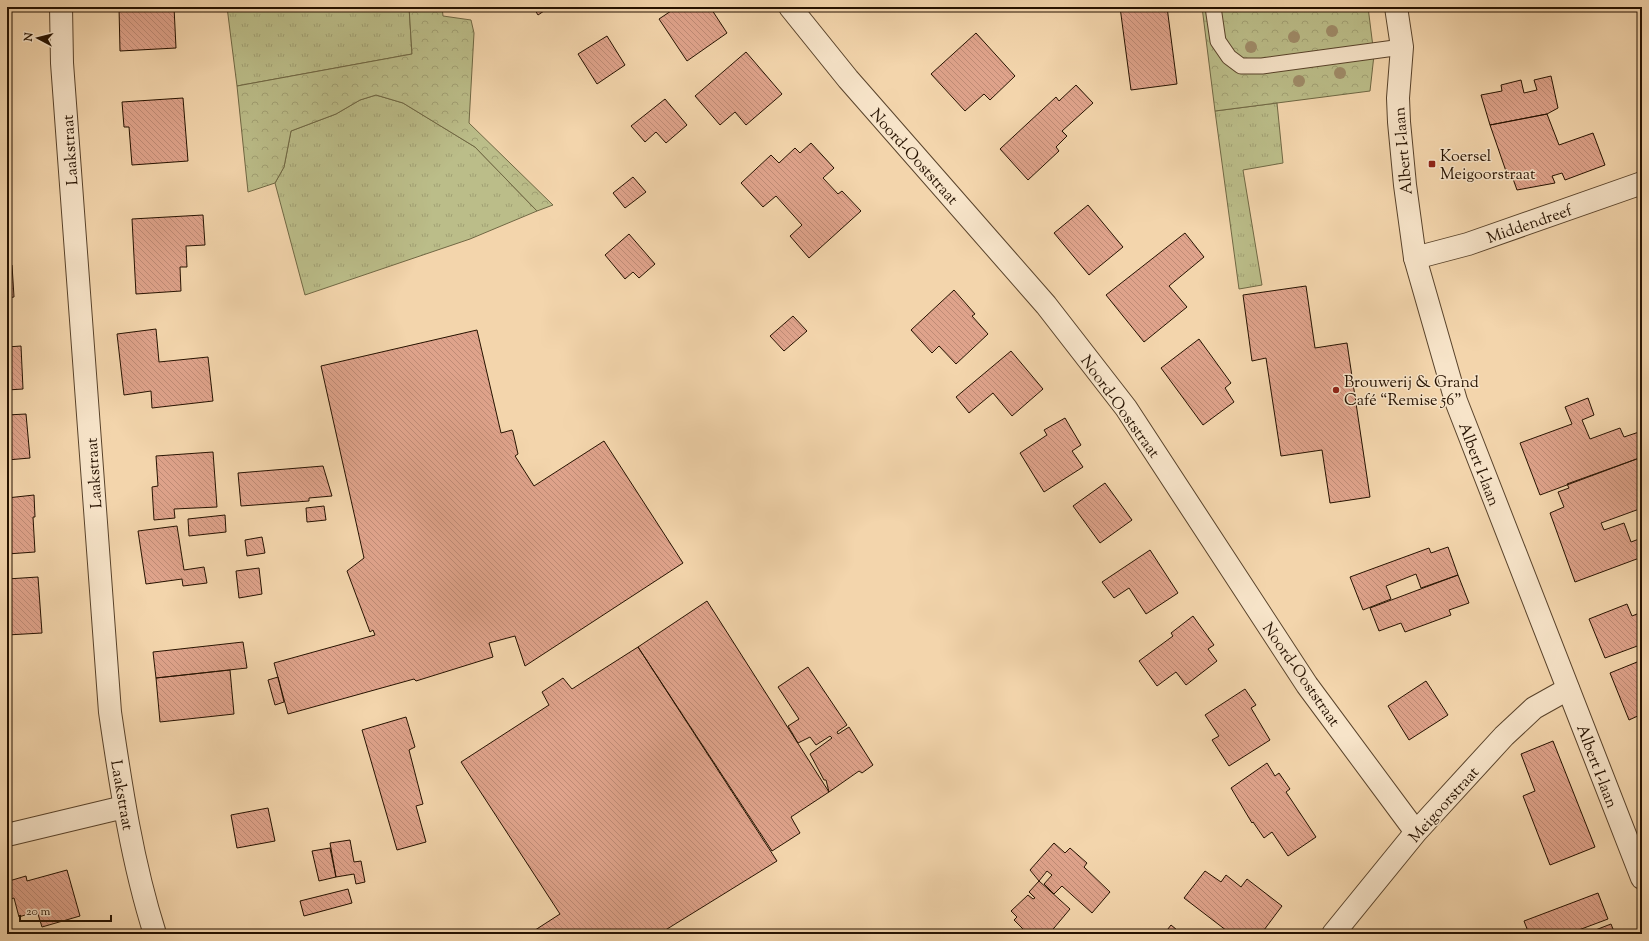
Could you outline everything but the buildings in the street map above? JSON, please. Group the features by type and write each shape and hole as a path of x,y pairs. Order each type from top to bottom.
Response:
{"street":[{"name":"Laakstraat","path":"61,7 62,63 110,712 124,807 144,900 155,934"},
{"name":"Noord-Ooststraat","path":"790,7 848,79 1046,305 1126,408 1306,685 1416,832"},
{"name":"Albert I-laan","path":"1396,7 1402,47 1398,98 1399,122 1405,185 1415,258 1456,401 1642,878"},
{"name":"Middendreef","path":"1415,258 1468,244 1642,183"},
{"name":"Meigoorstraat","path":"1333,934 1416,832 1504,736 1534,708 1568,689"},
{"path":"7,835 124,807"}],"lane":[{"path":"1214,7 1218,41 1229,57 1241,66 1262,66 1402,47"}],"green space":[{"path":"227,7 409,7 412,54 237,86"},
{"path":"409,7 442,7 443,16 471,20 474,33 469,123 553,205 537,211 475,147 403,103 376,95 360,100 336,114 291,131 284,167 275,183 248,192 237,86 412,54"},
{"path":"1202,7 1368,7 1374,55 1370,91 1215,111"},
{"path":"376,95 403,103 475,147 537,211 470,239 305,295 275,183 284,167 291,131 336,114 360,100"},
{"path":"1277,103 1283,163 1243,170 1262,285 1239,289 1215,111"}],"place":[{"name":"Koersel Meigoorstraat","path":"1432,164"},
{"name":"Brouwerij & Grand Café “Remise 56”","path":"1336,390"}]}
